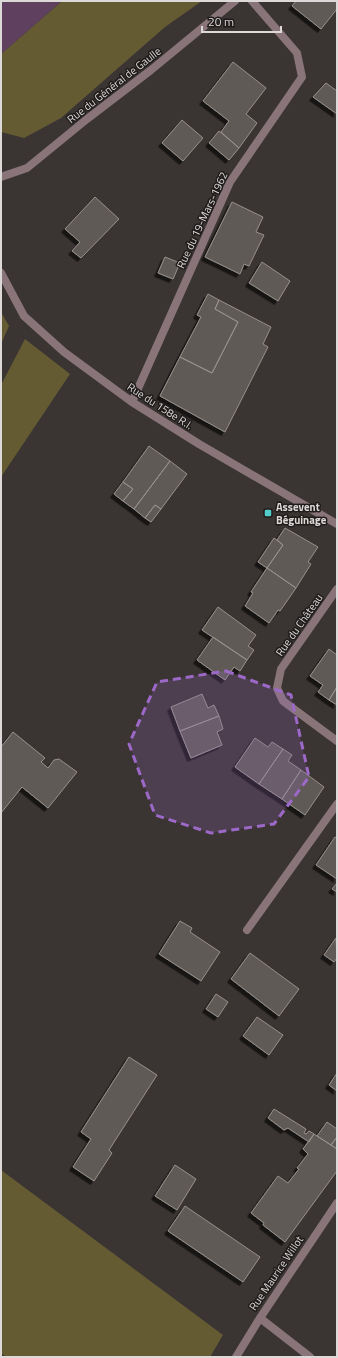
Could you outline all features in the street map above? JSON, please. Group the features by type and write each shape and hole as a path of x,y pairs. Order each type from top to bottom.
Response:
{"street":[{"name":"Rue du Général de Gaulle","path":"1,177 28,168 235,1"},
{"name":"Rue du 19-Mars-1962","path":"132,402 230,182 302,77 297,53 252,1"},
{"name":"Rue du 158e R.I.","path":"1,273 24,316 64,352 132,402 199,444 337,524"},
{"name":"Rue du Château","path":"337,589 281,669 277,688 283,701 337,741"},
{"path":"247,930 337,804"},
{"name":"Rue Maurice Willot","path":"236,1357 260,1318 337,1203"},
{"path":"260,1318 310,1357"}],"highlighted area":[{"path":"226,671 291,695 309,777 274,824 211,833 155,815 129,744 157,682"}],"shaded area":[{"path":"1,1 62,1 1,54"},
{"path":"62,1 202,1 165,27 61,118 24,138 1,132 1,54"},
{"path":"1,312 9,326 1,344"},
{"path":"25,339 70,374 1,477 1,385"},
{"path":"1,1170 223,1335 210,1357 6,1357 1,1353"}],"building":[{"path":"296,1 337,1 337,9 321,29 292,6"},
{"path":"233,62 266,88 246,114 257,123 239,148 221,132 229,121 203,101"},
{"path":"326,83 337,91 337,114 313,97"},
{"path":"182,120 203,138 183,161 162,143"},
{"path":"219,131 239,148 229,160 209,143"},
{"path":"95,197 119,219 81,258 72,251 80,242 65,229"},
{"path":"232,202 263,217 256,232 264,235 249,266 244,264 240,274 205,257"},
{"path":"165,257 180,263 173,279 158,273"},
{"path":"262,262 290,281 278,301 249,283"},
{"path":"208,294 219,300 215,309 238,322 212,373 180,357 201,317 197,315"},
{"path":"219,300 271,327 263,344 268,347 225,432 160,396 180,357 212,373 238,322 215,309"},
{"path":"149,446 170,461 134,509 123,501 133,489 123,482"},
{"path":"170,461 187,474 161,509 155,505 145,518 134,509"},
{"path":"123,482 133,489 123,501 114,494"},
{"path":"155,505 161,509 151,522 145,518"},
{"path":"285,528 318,547 308,562 311,564 296,588 267,568 283,545 277,540"},
{"path":"274,538 283,545 267,568 258,562"},
{"path":"267,568 296,588 280,611 278,610 269,623 245,606 253,593 251,592"},
{"path":"218,607 256,635 248,646 254,650 247,660 202,630"},
{"path":"213,637 247,660 240,671 234,667 225,680 197,660"},
{"path":"329,649 337,655 337,687 329,700 318,692 323,685 310,676"},
{"path":"337,687 337,705 329,700"},
{"path":"202,694 208,708 214,705 219,716 180,731 171,707"},
{"path":"219,716 223,729 217,732 222,745 191,758 180,731"},
{"path":"13,732 45,758 41,762 48,768 54,760 59,759 77,772 48,808 22,787 1,813 1,747"},
{"path":"255,738 268,747 272,742 283,749 259,784 235,767"},
{"path":"283,749 292,755 288,761 301,770 282,799 259,784"},
{"path":"301,770 324,787 305,815 282,799"},
{"path":"335,837 337,838 337,879 316,865"},
{"path":"337,883 337,892 332,889"},
{"path":"180,921 192,928 190,932 220,952 201,981 159,954"},
{"path":"336,938 337,958 334,962 324,955"},
{"path":"250,953 299,989 279,1016 231,979"},
{"path":"216,994 228,1002 218,1017 206,1009"},
{"path":"257,1017 283,1035 269,1055 243,1036"},
{"path":"129,1057 157,1075 109,1150 112,1153 94,1181 73,1167 91,1139 81,1132"},
{"path":"337,1073 337,1091 329,1085"},
{"path":"274,1109 306,1129 304,1133 306,1134 309,1131 314,1134 309,1142 288,1128 284,1130 268,1118"},
{"path":"327,1122 337,1129 337,1137 331,1145 317,1136"},
{"path":"314,1134 337,1149 337,1171 285,1242 263,1225 264,1223 251,1213 278,1176 288,1183 308,1154 303,1149"},
{"path":"337,1137 337,1149 331,1145"},
{"path":"175,1165 196,1179 177,1210 155,1196"},
{"path":"185,1206 260,1257 243,1282 168,1231"}],"place":[{"name":"Assevent Béguinage","path":"268,513"}]}
